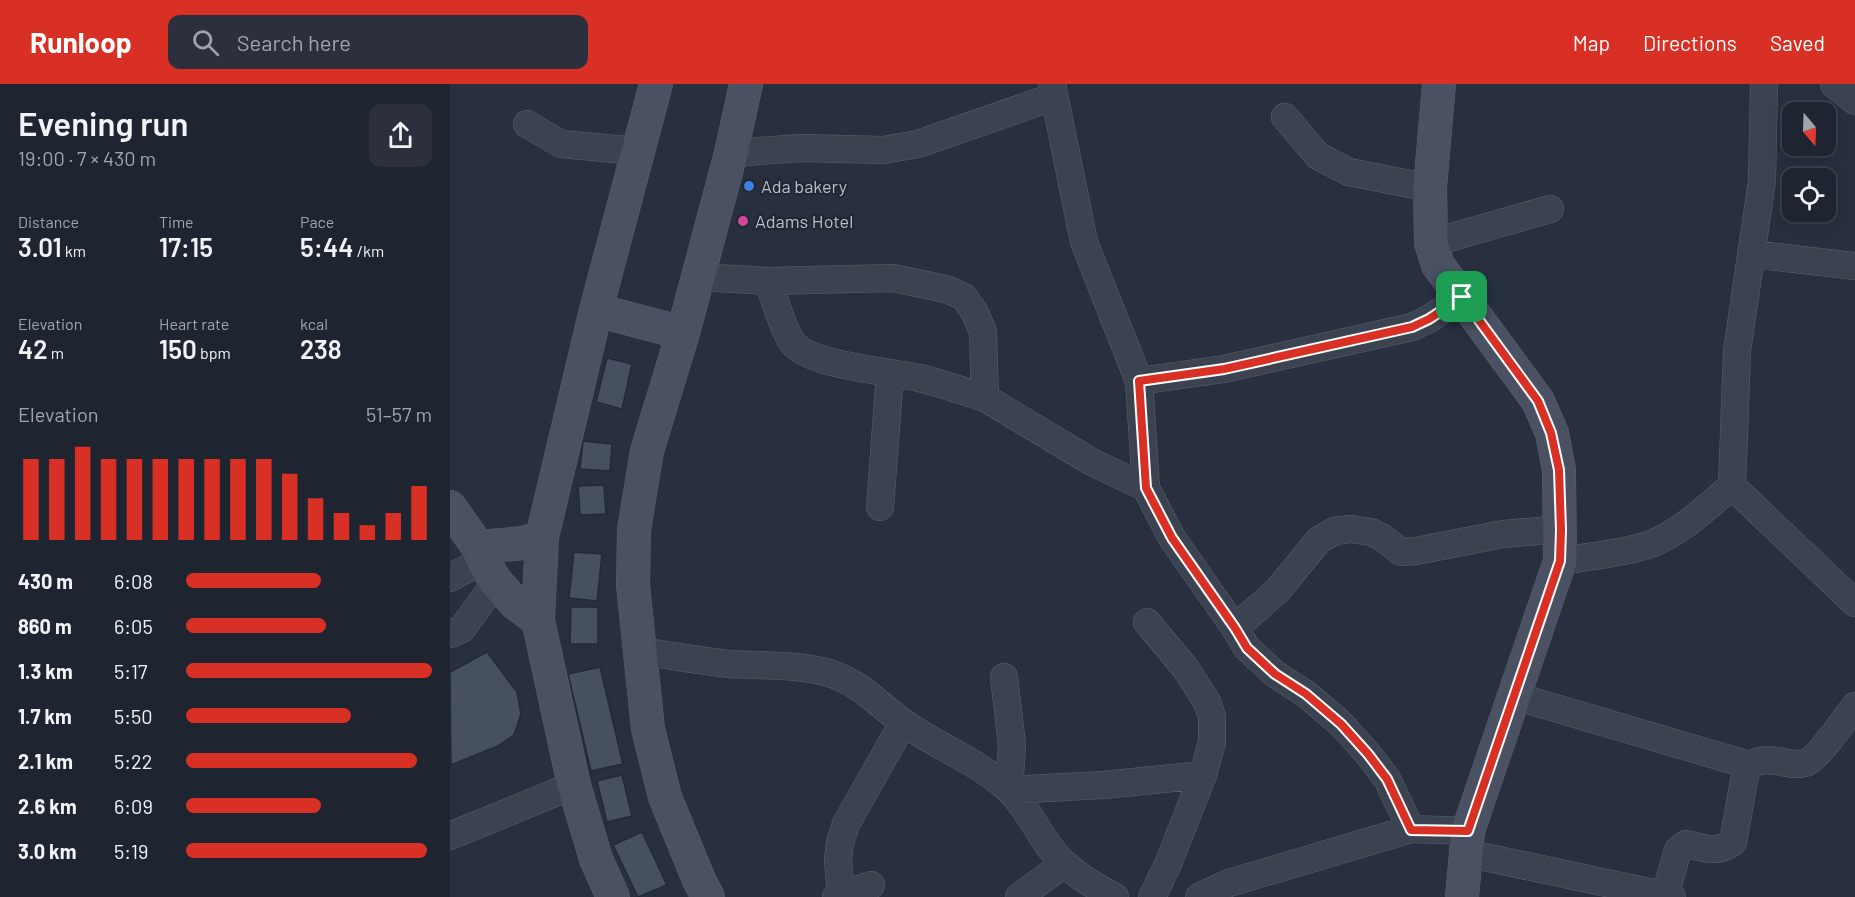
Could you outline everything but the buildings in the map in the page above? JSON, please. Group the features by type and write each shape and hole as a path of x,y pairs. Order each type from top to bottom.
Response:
{"main road":[{"path":"613,897 596,859 574,785 538,620 542,578 542,537 596,310 656,84"},
{"path":"708,897 665,797 648,729 633,585 634,530 647,451 698,278 731,153 746,84"},
{"path":"1440,84 1430,188 1431,243 1438,265 1538,401 1551,433 1559,470 1561,545 1467,842 1462,897"},
{"path":"596,310 683,333"},
{"path":"450,507 485,563 515,603 538,620"},
{"path":"485,563 524,543 542,537"}],"street":[{"path":"1764,84 1762,181 1737,351 1732,486 1855,603"},
{"path":"1834,84 1855,101"},
{"path":"731,153 801,148 883,150 918,144 1052,91 1084,242 1139,381 1146,488 1172,538 1247,648 1275,674 1306,694 1341,724 1387,779 1411,830"},
{"path":"1285,117 1317,156 1349,172 1430,188"},
{"path":"527,124 561,144 637,151"},
{"path":"1431,243 1550,209"},
{"path":"1751,254 1855,266"},
{"path":"698,278 768,281 893,278 946,289 964,297 975,313 983,332 985,398"},
{"path":"768,281 791,342 805,353 890,374 918,377 985,398 1090,461 1146,488"},
{"path":"1139,381 1224,369 1412,327 1429,319 1462,297"},
{"path":"880,507 890,374"},
{"path":"1235,628 1277,591 1319,540 1335,531 1350,529 1371,532 1401,552 1503,534 1561,545 1620,552 1650,544 1681,527 1732,486"},
{"path":"450,578 485,563"},
{"path":"450,634 462,629 485,563"},
{"path":"1147,622 1186,669 1207,702 1212,717 1212,742 1203,775 1168,864 1152,897"},
{"path":"639,651 726,663 793,667 827,673 864,689 903,723 969,761 1009,790 1064,864 1092,885 1115,897"},
{"path":"1004,677 1012,745 1009,790"},
{"path":"1514,696 1749,765"},
{"path":"1199,897 1229,883 1411,830 1467,842 1668,896 1678,850 1686,844 1716,849 1724,848 1733,842 1745,775 1749,765 1761,759 1805,763 1816,756 1855,705"},
{"path":"871,885 838,896 840,843 846,824 903,723"},
{"path":"1009,790 1103,785 1203,775"},
{"path":"450,836 574,785"},
{"path":"1019,897 1064,864"}],"place":[{"name":"Ada bakery","path":"749,186"},
{"name":"Adams Hotel","path":"743,221"}],"route":[{"path":"1462,297 1538,401 1551,433 1559,470 1560,561 1468,831 1411,830 1387,779 1368,754 1341,724 1306,694 1275,674 1247,648 1172,538 1146,488 1139,381 1224,369 1394,332 1429,319 1462,297"}]}
